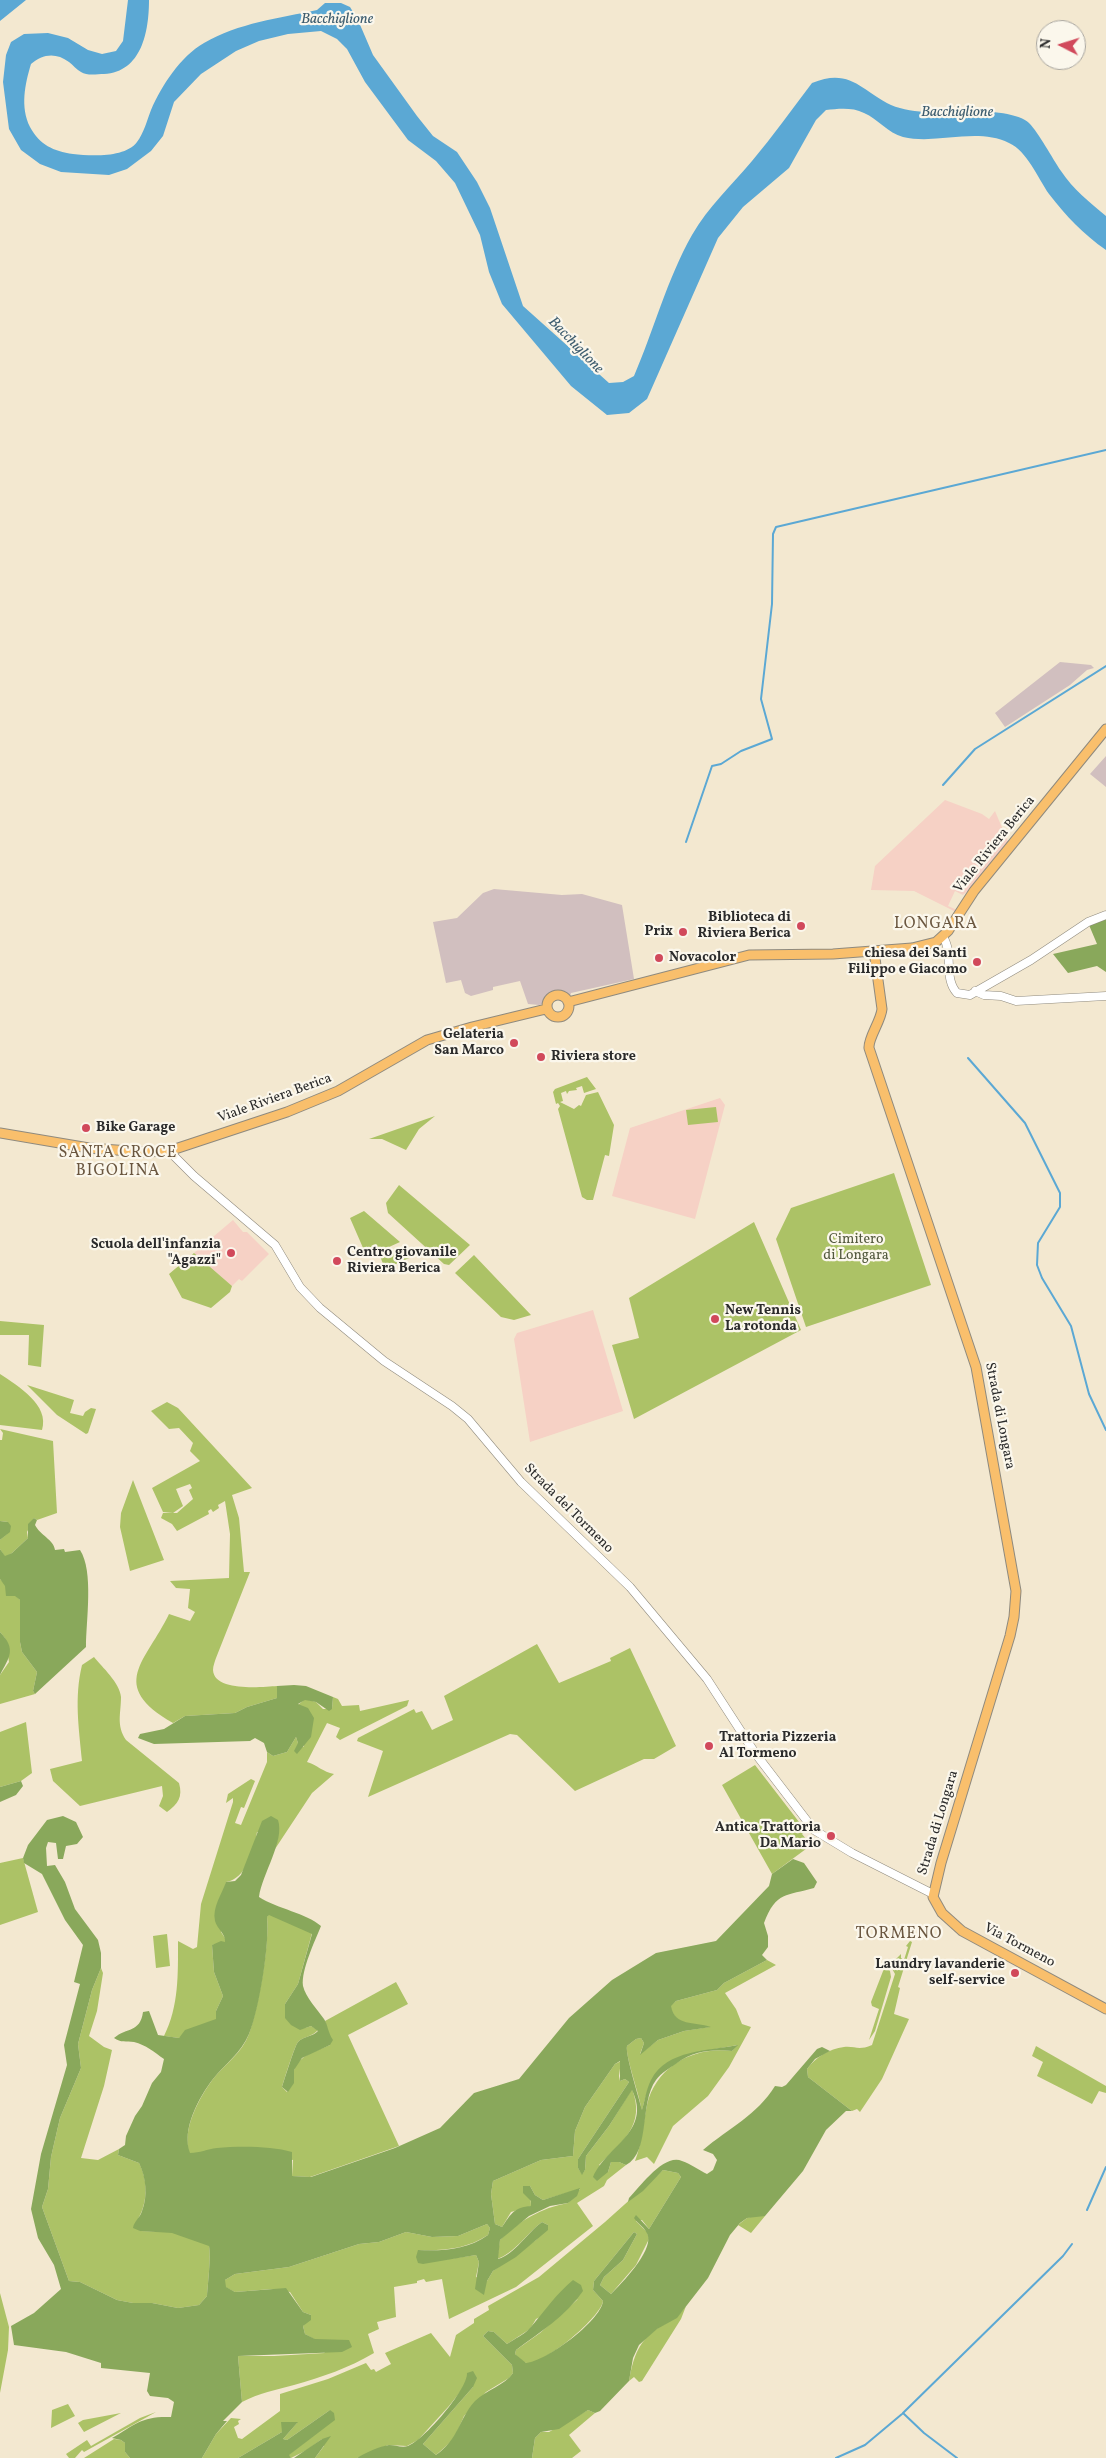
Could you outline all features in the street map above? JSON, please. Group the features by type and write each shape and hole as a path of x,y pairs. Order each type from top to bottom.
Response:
{"main road":[{"name":"Viale Riviera Berica","path":"568,1002 749,955 817,955 926,946 943,937 974,891 1106,729"},
{"name":"Strada di Longara","path":"874,950 882,1009 881,1018 869,1043 870,1048 976,1367 1016,1591 1014,1618 1010,1636 933,1894"},
{"name":"Viale Riviera Berica","path":"552,996 563,996 568,1002 568,1010 560,1017 553,1017 546,1009 547,1001 552,996"},
{"name":"Viale Riviera Berica","path":"0,1133 89,1148 143,1152 169,1151 288,1112 338,1091 427,1040 546,1009"},
{"name":"Via Tormeno","path":"933,1894 937,1907 962,1931 1106,2009"}],"street":[{"path":"943,937 947,943 950,980 954,989 963,995 970,995 1031,960 1088,922 1106,915"},
{"path":"975,991 984,995 1002,996 1016,1001 1106,996"},
{"name":"Strada del Tormeno","path":"169,1151 194,1176 274,1245 300,1286 320,1308 384,1361 452,1406 468,1419 521,1482 630,1587 707,1679 755,1753 814,1830 852,1853 933,1894"}],"shaded area":[{"path":"1060,662 1091,665 1094,668 1087,670 1070,685 1005,727 995,713"},
{"path":"1106,756 1106,787 1090,774"},
{"path":"945,800 982,814 989,819 995,811 1008,842 971,888 963,895 955,891 948,906 957,910 956,912 914,891 871,890 875,866"},
{"path":"494,889 562,895 582,894 622,905 634,979 571,993 570,996 539,1005 528,1004 520,981 493,987 493,990 471,996 465,993 461,980 446,983 433,922 457,918 483,893"},
{"path":"720,1098 725,1105 695,1219 612,1196 630,1128"},
{"name":"Scuola dell'infanzia \"Agazzi\"","path":"233,1220 243,1232 247,1232 269,1254 242,1281 239,1279 232,1286 194,1253"},
{"path":"593,1310 623,1411 530,1442 514,1339 517,1333"}],"green space":[{"path":"1106,916 1106,972 1097,966 1068,973 1053,954 1097,944 1089,925"},
{"path":"587,1077 596,1089 584,1093 582,1086 576,1088 577,1090 569,1091 567,1094 566,1091 561,1093 563,1101 560,1102 574,1109 579,1105 581,1106 586,1095 598,1092 614,1125 609,1156 605,1155 593,1200 587,1200 582,1197 558,1109 560,1106 558,1103 556,1104 553,1092 555,1089"},
{"path":"716,1107 718,1122 688,1125 686,1110"},
{"path":"435,1116 419,1129 406,1150 382,1139 369,1139"},
{"name":"Cimitero di Longara","path":"894,1173 931,1285 806,1327 776,1239 791,1208"},
{"path":"399,1185 470,1245 449,1265 444,1264 388,1213 386,1203"},
{"path":"364,1211 400,1242 367,1257 350,1218"},
{"name":"New Tennis La rotonda","path":"754,1222 801,1330 634,1419 612,1345 639,1338 629,1298"},
{"path":"404,1246 409,1258 385,1269 380,1256"},
{"path":"194,1253 232,1286 230,1292 211,1308 182,1298 169,1274"},
{"path":"474,1255 531,1315 514,1320 501,1317 455,1273"},
{"path":"0,1321 44,1325 41,1367 28,1365 29,1335 0,1335"},
{"path":"0,1374 23,1390 37,1404 43,1421 42,1430 0,1425"},
{"path":"27,1385 74,1400 70,1413 83,1416 91,1408 96,1409 88,1433 86,1434 57,1415"},
{"path":"167,1402 178,1408 252,1488 232,1495 239,1518 244,1572 250,1572 215,1662 213,1670 215,1677 221,1682 240,1687 277,1686 277,1698 247,1707 235,1713 185,1716 173,1723 153,1709 141,1697 137,1684 138,1672 169,1614 190,1621 195,1612 188,1608 190,1589 176,1588 170,1581 229,1578 230,1534 225,1501 218,1505 219,1508 213,1512 211,1509 208,1511 209,1514 177,1531 172,1524 161,1518 163,1513 173,1513 163,1512 152,1488 200,1461 190,1451 193,1443 179,1428 169,1429 151,1411","holes":["190,1484 192,1488 189,1490 193,1499 177,1513 173,1513 183,1506 176,1489"]},
{"path":"0,1429 53,1441 57,1513 37,1520 34,1518 27,1532 28,1538 5,1557 0,1549 0,1540 7,1534 8,1522 0,1521 0,1440 2,1440 3,1433"},
{"path":"133,1480 164,1560 130,1571 120,1527 121,1513"},
{"path":"34,1518 37,1520 35,1525 37,1529 52,1543 55,1550 64,1549 65,1552 80,1550 87,1570 88,1583 86,1647 35,1694 33,1691 37,1672 22,1652 20,1642 20,1600 15,1596 6,1596 5,1586 0,1579 0,1549 5,1556 12,1553 28,1538 28,1524"},
{"path":"0,1521 8,1522 11,1526 10,1532 0,1540"},
{"path":"0,1579 20,1600 20,1642 22,1652 37,1672 33,1691 35,1694 0,1704 0,1675 9,1662 5,1638 0,1632"},
{"path":"0,1632 8,1644 10,1654 0,1675"},
{"path":"537,1644 559,1683 611,1661 610,1658 630,1648 676,1746 654,1759 644,1759 575,1791 517,1735 510,1734 368,1797 383,1751 357,1741 358,1738 414,1709 416,1713 422,1711 432,1730 453,1720 444,1696"},
{"path":"94,1657 106,1670 120,1692 120,1724 126,1740 179,1783 179,1800 167,1812 159,1806 163,1796 162,1786 80,1806 53,1781 50,1769 82,1761 78,1689 82,1665"},
{"path":"277,1686 306,1686 333,1697 332,1709 329,1711 316,1702 305,1700 298,1704 308,1708 314,1718 311,1737 297,1754 294,1751 298,1743 296,1737 287,1752 273,1756 267,1752 264,1743 255,1738 250,1741 154,1744 138,1738 140,1734 164,1729 185,1716 235,1713 247,1707 277,1698"},
{"path":"333,1697 338,1699 342,1706 359,1705 360,1711 409,1700 407,1706 340,1740 336,1737 340,1728 327,1723 307,1762 334,1774 312,1793 275,1849 278,1837 257,1832 254,1847 244,1870 233,1880 226,1882 221,1932 225,1938 225,1943 212,1945 214,1972 223,1996 216,2011 217,2020 179,2038 164,2036 173,2013 175,2001 178,1978 178,1941 193,1949 197,1947 201,1904 233,1802 233,1798 226,1803 228,1794 251,1779 255,1781 244,1808 241,1807 235,1823 241,1825 267,1762 267,1752 273,1756 287,1752 296,1737 298,1743 304,1747 298,1705 305,1699 316,1702 323,1709 332,1709"},
{"path":"26,1722 32,1773 21,1781 0,1787 0,1732"},
{"path":"755,1765 806,1831 802,1834 807,1840 813,1838 810,1846 772,1874 722,1785"},
{"path":"21,1781 23,1786 16,1795 0,1802 0,1787"},
{"path":"63,1816 76,1822 83,1837 77,1844 66,1846 63,1859 58,1859 56,1843 48,1842 46,1848 47,1866 55,1865 65,1882 75,1909 98,1940 101,1953 101,1968 92,1990 78,2044 81,2068 60,2118 51,2157 48,2189 42,2207 69,2281 80,2282 117,2300 133,2303 152,2303 178,2308 199,2305 207,2296 210,2263 209,2246 172,2233 140,2231 133,2228 144,2205 146,2193 145,2180 139,2163 118,2155 119,2149 125,2145 126,2136 135,2116 142,2106 152,2083 161,2072 164,2059 142,2045 114,2038 136,2027 143,2012 149,2011 158,2035 179,2038 185,2030 216,2019 216,2011 223,1996 214,1972 212,1945 221,1941 225,1942 225,1939 215,1921 215,1911 226,1882 235,1881 241,1875 262,1821 271,1816 278,1820 279,1828 276,1848 264,1878 259,1897 308,1918 321,1926 306,1964 303,1986 309,1999 325,2021 333,2040 330,2045 302,2058 294,2070 294,2083 288,2092 282,2087 298,2042 318,2031 311,2026 300,2030 291,2025 285,2018 285,2004 298,1984 312,1934 269,1915 267,1917 267,1943 263,1976 253,2023 242,2047 213,2079 197,2104 190,2124 188,2144 190,2153 217,2148 245,2147 292,2152 292,2176 311,2177 395,2148 440,2128 474,2093 519,2079 569,2018 612,1980 656,1953 716,1941 769,1886 772,1874 793,1859 804,1863 817,1882 814,1888 783,1896 773,1905 764,1923 768,1936 768,1947 762,1955 767,1960 724,1983 717,1990 676,2001 671,2006 673,2013 681,2020 711,2027 684,2031 658,2040 640,2055 644,2043 641,2038 636,2039 627,2046 630,2067 642,2110 651,2080 667,2062 690,2053 738,2045 732,2051 718,2050 696,2053 683,2059 658,2077 651,2090 642,2138 634,2159 626,2165 619,2162 611,2162 608,2172 597,2181 593,2177 632,2128 636,2117 637,2104 632,2090 609,2126 586,2156 585,2170 582,2175 578,2168 578,2159 629,2082 625,2079 620,2081 620,2061 615,2064 585,2107 575,2131 573,2156 541,2160 493,2181 491,2194 495,2224 502,2227 517,2210 531,2206 531,2201 523,2193 523,2186 530,2186 535,2195 543,2200 580,2188 577,2196 568,2203 550,2206 529,2216 500,2240 498,2259 510,2253 542,2222 548,2225 548,2230 516,2257 493,2271 487,2281 484,2295 475,2289 479,2262 476,2255 423,2264 418,2263 416,2257 418,2250 437,2250 472,2244 488,2235 490,2228 487,2224 458,2236 432,2237 406,2232 379,2242 359,2244 289,2267 235,2274 225,2280 226,2287 235,2292 286,2288 303,2312 311,2315 311,2320 303,2326 305,2334 315,2339 349,2340 352,2347 342,2352 238,2356 242,2402 223,2421 227,2421 216,2434 202,2458 130,2458 125,2452 125,2443 112,2438 146,2420 171,2417 174,2402 168,2398 150,2396 147,2391 150,2373 101,2368 101,2363 66,2352 14,2345 11,2326 34,2313 61,2289 54,2265 38,2238 31,2209 41,2154 67,2065 64,2045 80,1984 74,1982 83,1945 65,1920 42,1874 24,1863 23,1858 28,1845 47,1820"},
{"path":"23,1858 38,1912 0,1925 0,1863"},
{"path":"269,1914 312,1933 298,1984 285,2004 305,2028 311,2026 318,2030 298,2042 282,2087 287,2092 292,2083 296,2065 309,2054 330,2045 325,2021 396,1982 408,2004 348,2035 399,2146 310,2177 292,2176 293,2160 240,2149 189,2153 187,2144 193,2114 202,2095 213,2079 242,2047 249,2034 262,1976 267,1942 267,1917"},
{"path":"167,1934 170,1966 156,1968 153,1936"},
{"path":"910,1941 912,1942 898,1987 900,1988 894,2014 909,2019 882,2079 860,2112 857,2109 852,2111 808,2077 807,2069 819,2057 833,2050 844,2047 863,2048 872,2045 895,1974 890,1965 901,1954 901,1958 904,1960 908,1947 906,1946"},
{"path":"767,1960 776,1965 725,1993 736,2009 742,2024 751,2027 729,2067 708,2096 673,2126 654,2164 647,2157 635,2161 647,2105 659,2079 668,2069 691,2056 718,2050 732,2051 737,2045 689,2055 676,2059 664,2067 655,2077 642,2112 628,2058 627,2046 636,2039 641,2038 644,2043 640,2054 658,2040 684,2031 709,2027 680,2021 672,2013 670,2006 676,2001 717,1990 724,1983"},
{"path":"885,1966 890,1971 891,1977 875,2031 869,2040 879,2009 872,2006 871,2002"},
{"path":"101,1968 103,1973 97,2011 89,2036 104,2047 112,2050 104,2086 81,2158 98,2160 119,2149 118,2155 139,2163 144,2177 146,2191 144,2205 138,2219 140,2231 172,2232 209,2245 210,2263 207,2296 199,2305 178,2308 152,2303 133,2303 117,2300 80,2282 69,2281 42,2207 48,2189 51,2157 60,2118 81,2068 78,2044 92,1990"},
{"path":"1036,2046 1106,2086 1106,2093 1099,2091 1092,2104 1037,2076 1043,2062 1032,2056"},
{"path":"822,2047 830,2051 815,2059 807,2069 808,2077 852,2111 846,2111 826,2130 803,2171 765,2216 747,2218 740,2223 730,2235 708,2278 677,2318 657,2329 639,2345 633,2358 629,2381 600,2411 595,2413 588,2410 559,2429 541,2432 535,2438 532,2458 357,2458 381,2447 389,2445 406,2447 415,2442 453,2402 467,2373 473,2371 477,2378 473,2387 423,2444 436,2455 444,2449 475,2401 505,2381 513,2373 512,2365 483,2336 488,2331 494,2332 507,2344 519,2337 530,2328 573,2280 581,2285 583,2291 576,2300 552,2323 516,2350 515,2354 526,2363 535,2361 558,2348 583,2329 593,2319 603,2301 593,2290 594,2281 634,2232 637,2234 623,2260 604,2277 600,2285 611,2294 635,2267 645,2250 648,2236 634,2218 636,2215 649,2229 681,2177 678,2173 663,2170 643,2191 628,2202 629,2198 653,2172 668,2162 682,2161 707,2174 713,2170 717,2160 713,2154 703,2150 760,2105 775,2086 782,2087 786,2085 817,2049"},
{"path":"621,2061 620,2081 625,2079 629,2082 578,2159 578,2168 582,2174 585,2170 586,2156 609,2126 632,2089 636,2102 634,2123 623,2140 599,2165 608,2172 611,2162 619,2162 626,2165 607,2180 604,2186 577,2203 593,2226 516,2287 449,2319 442,2279 426,2282 424,2279 417,2281 417,2283 394,2287 396,2317 377,2322 379,2329 368,2334 374,2353 335,2372 261,2394 242,2402 238,2356 325,2353 314,2339 305,2334 303,2326 311,2315 303,2312 290,2292 272,2289 235,2292 225,2287 225,2280 235,2274 289,2267 359,2244 379,2242 406,2232 432,2237 458,2236 487,2224 490,2228 488,2235 480,2240 446,2249 418,2250 442,2260 476,2255 479,2262 476,2277 487,2281 493,2271 536,2240 548,2225 542,2222 515,2248 497,2259 500,2240 515,2226 531,2216 549,2208 568,2203 580,2189 543,2200 535,2195 530,2186 531,2206 511,2212 502,2227 495,2224 491,2194 493,2181 541,2160 573,2156 575,2131 585,2107 615,2064"},
{"path":"663,2170 678,2173 681,2177 649,2229 642,2220 636,2221 647,2232 649,2239 636,2265 611,2294 600,2285 604,2277 623,2260 637,2234 634,2232 594,2281 593,2290 603,2301 593,2318 571,2339 535,2362 525,2363 515,2354 516,2350 540,2333 578,2299 536,2319 530,2329 507,2344 494,2332 488,2331 483,2336 512,2365 513,2373 509,2378 486,2392 464,2416 454,2439 436,2455 423,2444 473,2387 467,2378 464,2387 449,2406 418,2440 407,2446 388,2445 357,2458 315,2458 324,2446 322,2439 307,2450 291,2458 288,2455 314,2435 330,2410 287,2440 283,2439 297,2423 282,2422 282,2432 238,2458 202,2458 216,2434 231,2418 241,2419 238,2421 239,2424 234,2427 238,2438 242,2439 280,2411 280,2394 328,2379 366,2363 371,2370 374,2369 376,2372 391,2364 385,2353 431,2333 450,2357 456,2335 474,2323 474,2319 489,2310 488,2306 539,2277"},
{"path":"765,2216 751,2233 738,2225 747,2218"},
{"path":"0,2293 9,2327 8,2350 0,2393"},
{"path":"686,2306 681,2319 642,2381 639,2382 634,2377 629,2381 634,2359 640,2346 649,2335 682,2312"},
{"path":"68,2404 75,2416 51,2428 52,2410"},
{"path":"330,2410 334,2413 335,2420 289,2455 291,2458 238,2458 282,2432 281,2422 298,2422 283,2439 287,2440"},
{"path":"588,2410 595,2413 569,2435 581,2451 572,2458 532,2458 535,2438 541,2432 549,2432"},
{"path":"156,2412 84,2452 82,2450 75,2458 69,2458 66,2454 87,2440 91,2446 140,2418"},
{"path":"121,2413 84,2432 78,2423 83,2420"},
{"path":"331,2436 315,2458 294,2458 322,2439"},
{"path":"114,2439 125,2443 125,2452 130,2458 84,2458"}],"water":[{"path":"0,0 26,0 0,21"},
{"name":"Bacchiglione","path":"128,0 149,0 149,12 145,37 141,48 127,66 117,72 92,74 83,73 64,59 54,56 44,56 31,64 25,87 25,112 30,127 43,143 53,149 73,154 107,155 124,151 137,142 155,101 166,82 195,49 217,36 245,26 317,10 325,3 341,3 350,7 358,20 373,55 417,116 433,136 457,152 477,182 490,208 523,306 609,383 623,382 634,376 675,269 699,225 760,152 812,83 825,79 846,79 891,105 905,109 937,114 988,111 1024,119 1037,133 1071,184 1106,216 1106,250 1068,217 1049,194 1027,158 1009,143 983,136 929,139 903,137 859,111 845,109 826,110 816,120 789,168 743,207 718,238 647,399 629,413 607,415 571,386 502,304 489,272 480,235 455,183 436,161 408,140 365,82 347,49 337,39 321,31 288,34 259,41 236,51 201,74 174,102 163,136 151,151 127,169 109,175 61,172 40,164 21,150 9,129 3,82 6,55 11,42 24,34 48,33 68,38 88,50 102,54 116,51 123,41"}],"waterway":[{"path":"686,842 712,766 721,764 741,751 772,739 761,699 772,604 773,534 776,527 1106,450"},
{"path":"943,785 975,749 1106,666"},
{"path":"968,1058 1025,1123 1060,1193 1060,1207 1038,1243 1037,1265 1042,1278 1071,1326 1089,1394 1106,1430"},
{"path":"1087,2210 1106,2167"},
{"path":"957,2458 924,2433 903,2413 1063,2256 1072,2244"},
{"path":"836,2458 865,2445 902,2414"}],"place":[{"name":"Biblioteca di Riviera Berica","path":"801,926"},
{"name":"Prix","path":"683,932"},
{"name":"Novacolor","path":"659,958"},
{"name":"chiesa dei Santi Filippo e Giacomo","path":"977,962"},
{"name":"Gelateria San Marco","path":"514,1043"},
{"name":"Riviera store","path":"541,1057"},
{"name":"Bike Garage","path":"86,1128"},
{"name":"Scuola dell'infanzia \"Agazzi\"","path":"231,1253"},
{"name":"Centro giovanile Riviera Berica","path":"337,1261"},
{"name":"New Tennis La rotonda","path":"715,1319"},
{"name":"Trattoria Pizzeria Al Tormeno","path":"709,1746"},
{"name":"Antica Trattoria Da Mario","path":"831,1836"},
{"name":"Laundry lavanderie self-service","path":"1015,1973"}],"district":[{"name":"LONGARA","path":"936,925"},
{"name":"SANTA CROCE BIGOLINA","path":"118,1163"},
{"name":"TORMENO","path":"899,1935"}]}
